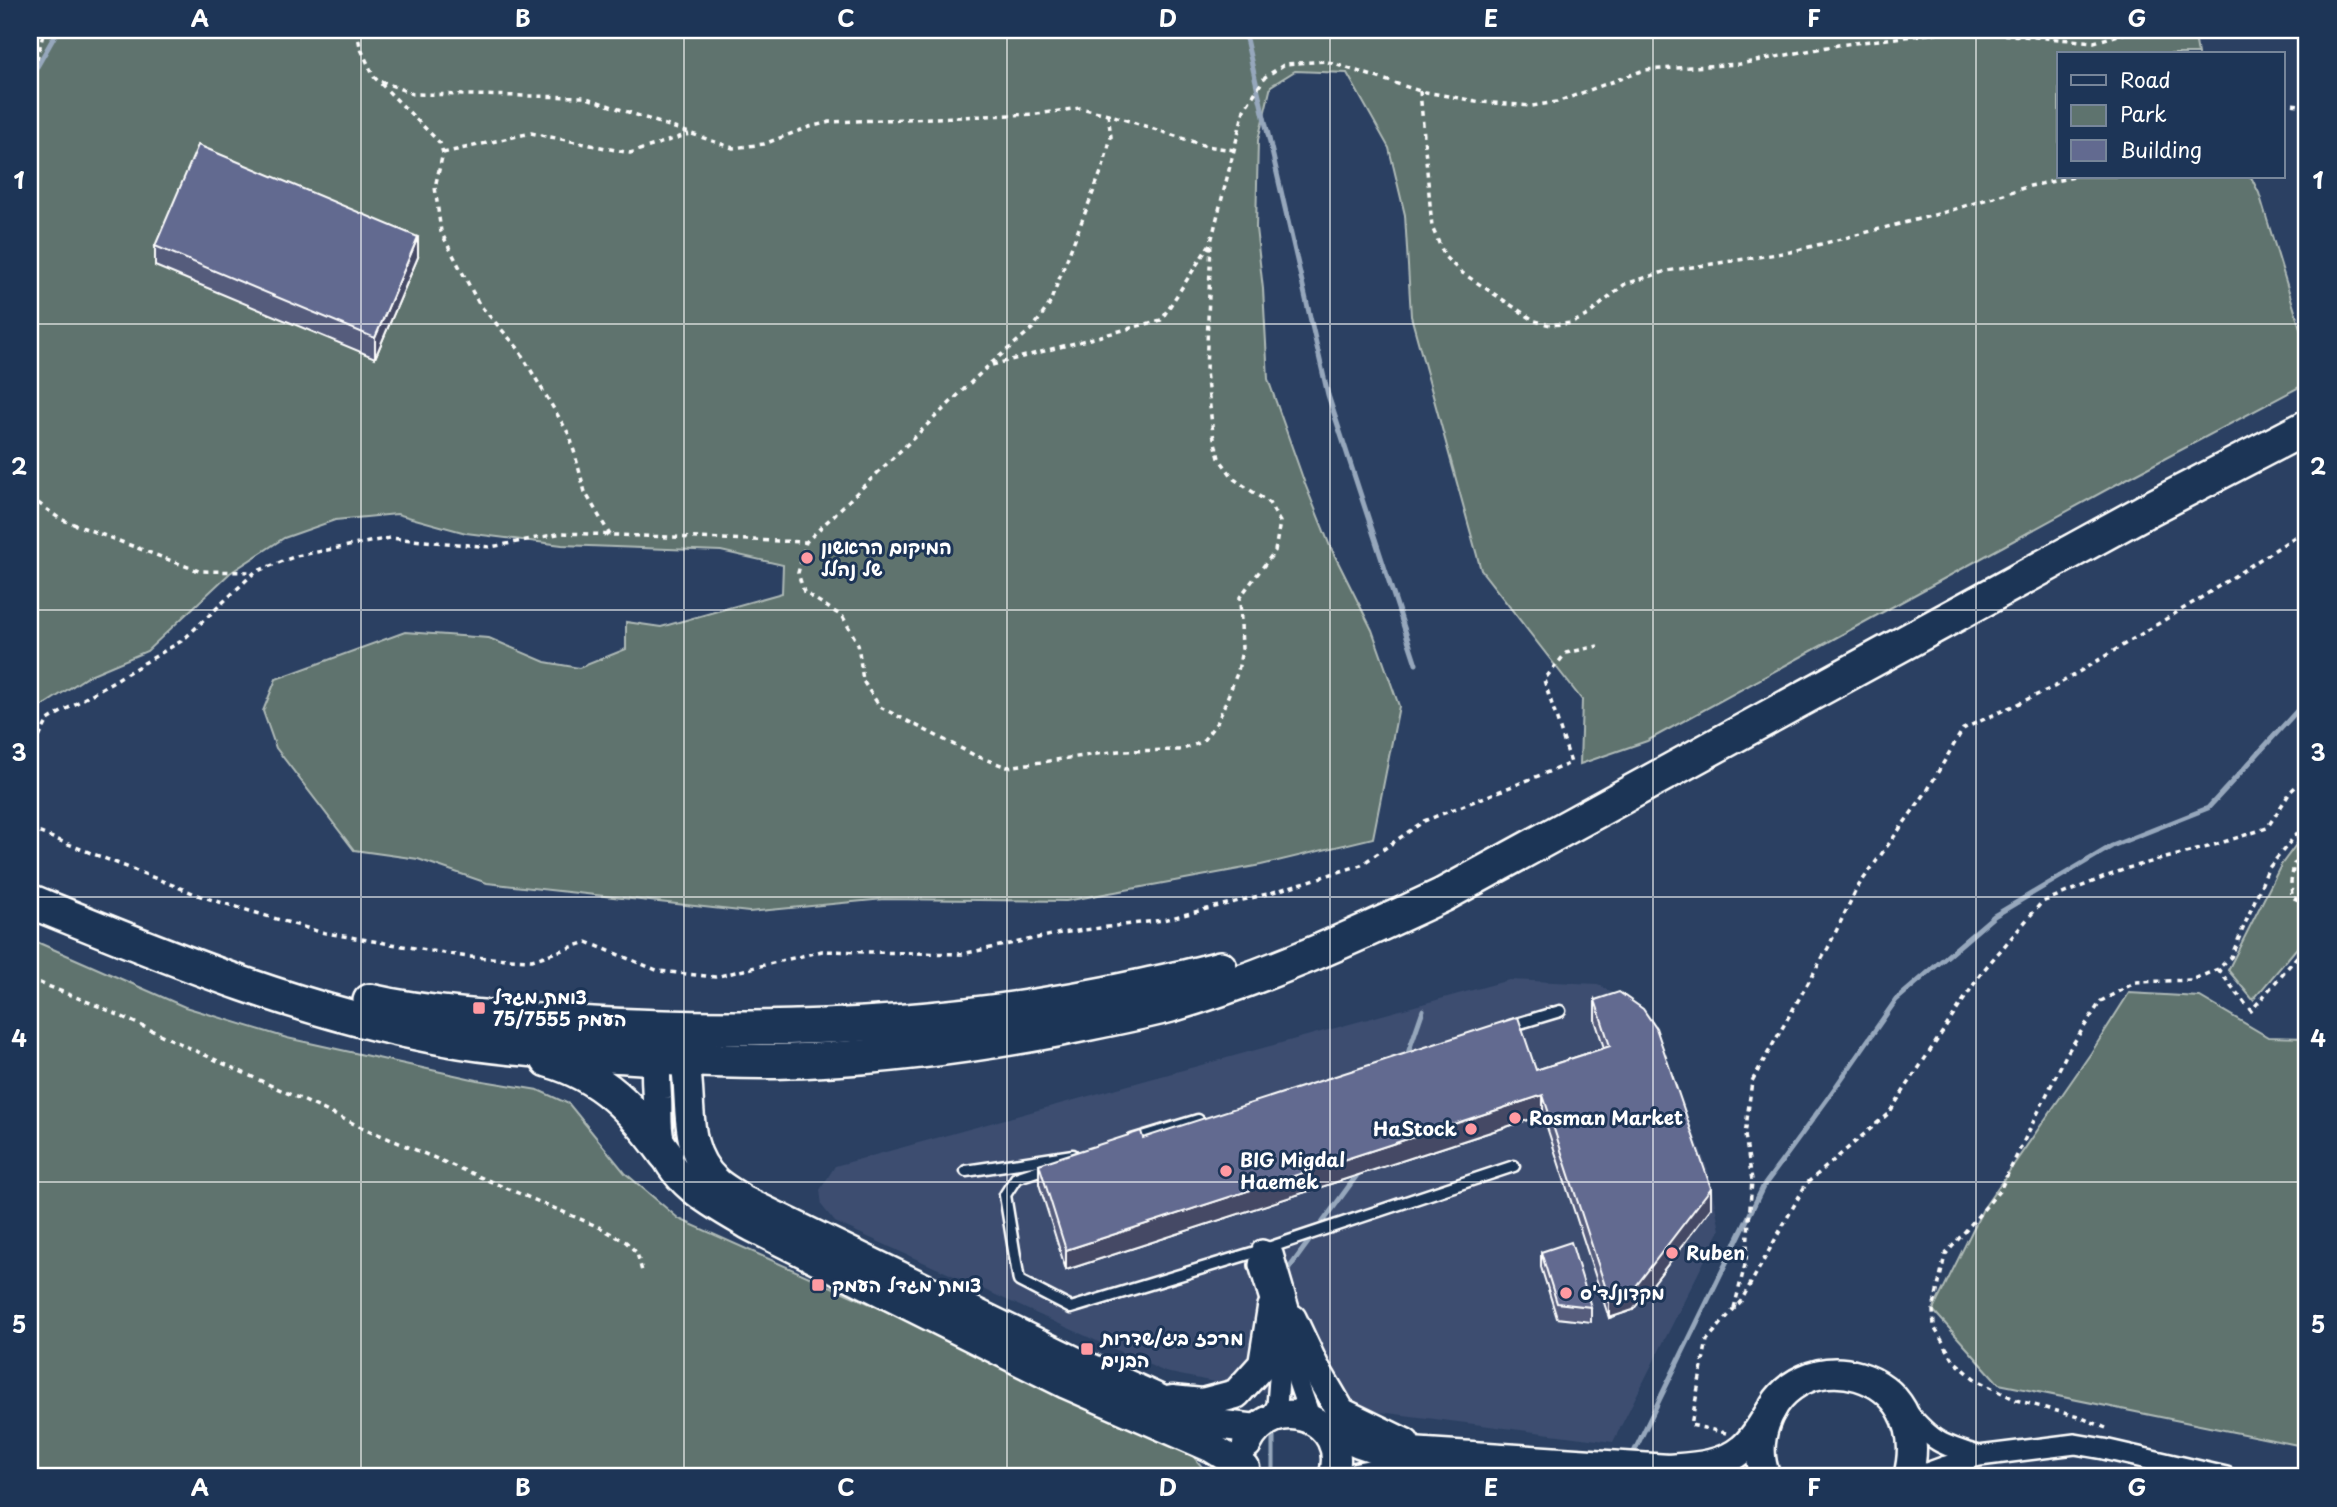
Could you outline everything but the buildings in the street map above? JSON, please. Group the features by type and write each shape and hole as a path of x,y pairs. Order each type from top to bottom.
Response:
{"highway":[{"path":"30,901 130,942 299,1002 448,1039 495,1045 670,1059 813,1061 900,1054 1083,1025 1169,1005 1257,977 1337,945 1443,895 2148,509 2307,426"},
{"path":"130,942 376,1002 457,1014 671,1029 864,1025 1022,1009 1208,972 1309,943 1443,895"},
{"path":"495,1045 559,1063 585,1075 612,1093 640,1118 666,1154"}],"main road":[{"path":"671,1029 660,1141 673,1169 694,1190 752,1227 1066,1384 1212,1448 1247,1473"},
{"path":"670,1059 694,1144 703,1165 715,1181 743,1199 1074,1361 1215,1424 1262,1424 1289,1414 1317,1423 1359,1443 1454,1471"},
{"path":"1160,1399 1202,1403 1236,1394 1263,1364 1282,1314"},
{"path":"1282,1314 1341,1412 1403,1442 1454,1471"},
{"path":"1356,1477 1382,1472 1669,1469 1705,1466 1743,1449 1777,1401 1791,1387 1828,1373 1852,1374 1875,1382 1894,1397 1907,1417 1913,1437 1913,1457 1908,1477"},
{"path":"1766,1477 1760,1451 1762,1433 1772,1409"},
{"path":"1317,1423 1331,1439 1336,1453 1333,1477"},
{"path":"1247,1473 1247,1444 1262,1424"}],"street":[{"path":"1262,1250 1273,1254 1282,1314 1297,1382 1317,1423"},
{"path":"1262,1424 1277,1406 1282,1314"},
{"path":"1894,1397 1928,1436 1950,1447 1979,1456"},
{"path":"1916,1477 1979,1456 2076,1444 2152,1469 2225,1477"}],"lane":[{"path":"1506,1028 1560,1012"},
{"path":"1117,1145 1211,1116"},
{"path":"966,1171 1078,1156 1016,1178 1005,1195 1018,1281 1071,1308 1262,1250 1514,1166"}],"path":[{"path":"30,89 44,30"},
{"path":"356,30 360,47 374,76 440,143 443,153 435,187 441,233 479,304 517,347 570,436 585,492 610,535"},
{"path":"1108,114 1111,136 1103,166 1049,305 1032,328 988,366 806,542 799,573 804,592 843,617 858,644 863,681 880,707 976,756 1007,767 1118,751 1180,750 1202,742 1218,721 1238,671 1242,649 1240,597 1275,551 1280,522 1269,503 1234,479 1219,458 1213,434 1206,371 1211,242 1244,110 1265,77 1285,64 1325,61 1420,90 1481,102 1532,106 1557,102 1644,70 1740,64 1838,45 1937,33 1976,32 2094,42 2136,30"},
{"path":"380,81 412,94 584,97 733,148 764,144 808,127 830,122 1037,114 1080,108 1108,114 1206,146 1234,150"},
{"path":"1420,90 1433,227 1445,257 1461,272 1535,321 1550,325 1572,323 1588,315 1625,284 1667,271 1790,251 1942,214 2030,186 2069,178"},
{"path":"2284,103 2307,106"},
{"path":"443,153 531,132 630,153 691,134"},
{"path":"988,366 1161,320 1211,242"},
{"path":"30,497 60,519 199,571 255,572"},
{"path":"1734,1308 1746,1261 1752,1180 1745,1135 1752,1081 1828,948 1857,888 1927,792 1963,729 2054,687 2199,599 2307,529"},
{"path":"30,755 48,720 183,640 255,572 296,556 390,538 491,547 562,533 806,542"},
{"path":"30,829 203,897 320,932 468,957 532,960 587,942 659,971 715,977 822,951 962,954 1061,933 1163,920 1267,894 1361,866 1424,821 1571,763 1544,680 1566,653 1598,646"},
{"path":"1751,1439 1690,1425 1707,1340 1741,1301 1806,1184 1889,1113 1982,972 2042,902 2127,868 2267,828 2291,791 2307,776"},
{"path":"2106,1429 2082,1418 2016,1399 1976,1380 1954,1361 1934,1327 1933,1310 1945,1255 2000,1190 2067,1053 2101,1001 2136,982 2192,979 2218,969 2231,957 2268,869 2307,821"},
{"path":"2307,856 2294,864 2291,882 2292,897 2307,904"},
{"path":"2218,969 2251,1011 2307,944"},
{"path":"30,979 103,1008 360,1127 599,1227 626,1242 637,1253 643,1275"}],"shaded area":[{"path":"1509,980 1598,984 1634,1007 1655,1030 1708,1170 1720,1230 1613,1442 1333,1406 1165,1372 835,1222 822,1206 820,1190 835,1166"}],"green space":[{"path":"30,30 2194,30 2198,52 2057,52 2057,178 2252,178 2259,193 2307,351 2307,383 1647,741 1580,764 1582,700 1481,570 1411,316 1405,215 1389,148 1347,73 1295,71 1271,86 1258,140 1256,228 1263,289 1268,379 1305,484 1330,546 1372,630 1399,706 1373,838 1261,865 1066,901 884,899 749,912 487,883 418,859 354,850 276,748 263,711 276,679 405,632 489,638 545,662 579,668 626,649 626,622 661,627 782,593 783,565 721,551 562,545 466,533 397,514 335,520 284,538 230,573 147,651 90,675 30,714"},
{"path":"2307,830 2307,936 2253,1000 2228,970 2281,865"},
{"path":"30,939 185,1007 287,1038 477,1080 538,1090 569,1104 625,1173 679,1219 1144,1426 1193,1456 1207,1473 1214,1477 30,1477"},
{"path":"2129,993 2200,997 2268,1037 2307,1038 2307,1447 1999,1384 1933,1310 1983,1209 2091,1053"}],"waterway":[{"path":"30,79 58,30"},
{"path":"1244,30 1328,395 1416,664"},
{"path":"1631,1458 1763,1187 1896,1000 1994,916 2112,846 2208,808 2307,700"},
{"path":"1407,1056 1423,1010"},
{"path":"1285,1274 1360,1171"},
{"path":"1273,1431 1273,1477"}],"place":[{"name":"המיקום הראשון של נהלל","path":"807,558"},
{"name":"צומת מגדל העמק 75/7555","path":"479,1008"},
{"name":"Rosman Market","path":"1515,1118"},
{"name":"HaStock","path":"1471,1129"},
{"name":"BIG Migdal Haemek","path":"1226,1171"},
{"name":"Ruben","path":"1672,1253"},
{"name":"צומת מגדל העמק","path":"818,1285"},
{"name":"מקדונלד'ס","path":"1566,1293"},
{"name":"מרכז ביג/שדרות הבנים","path":"1087,1349"}]}
